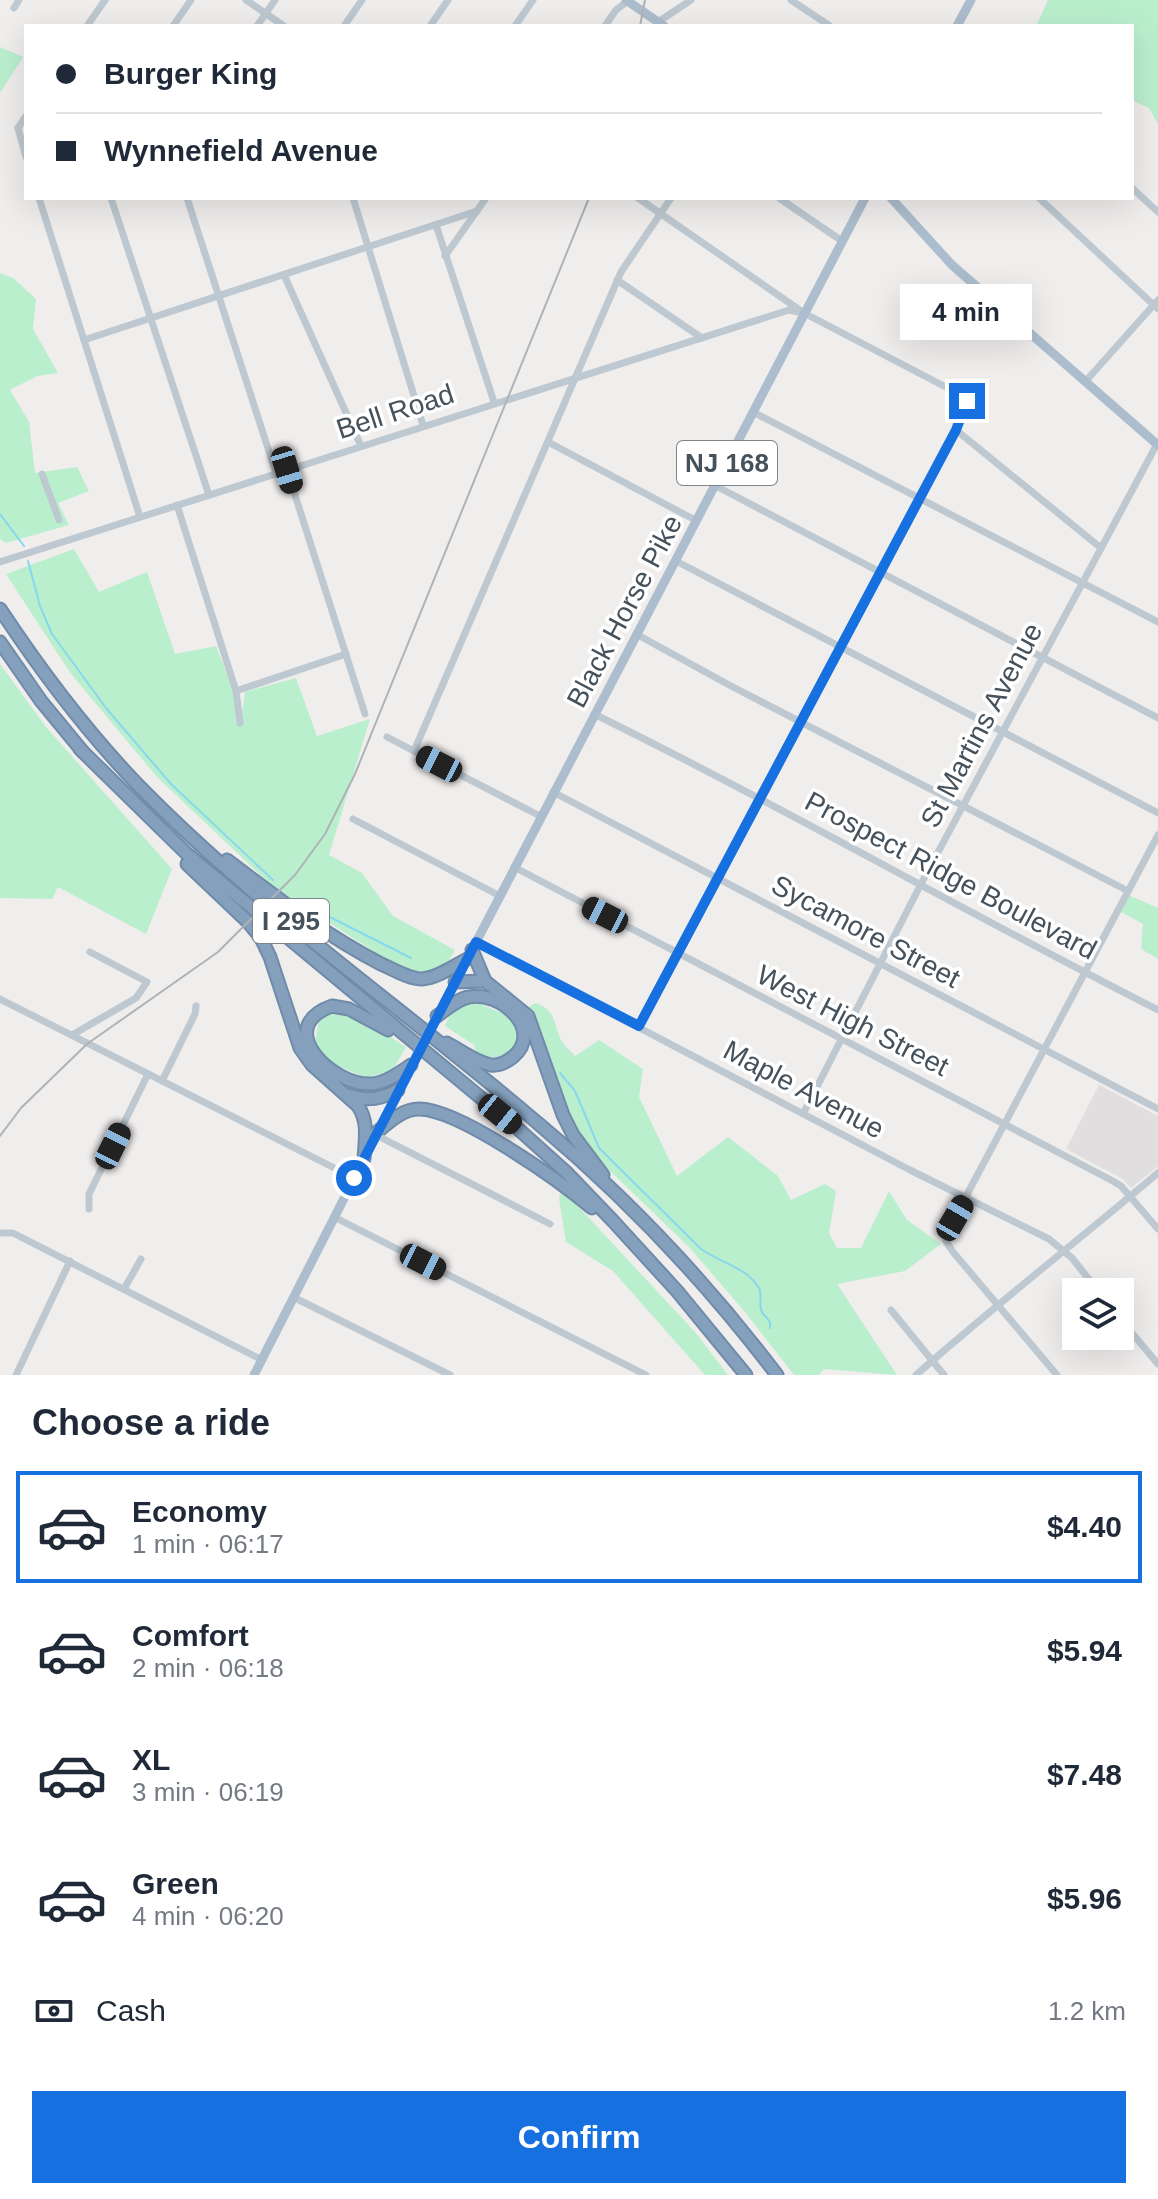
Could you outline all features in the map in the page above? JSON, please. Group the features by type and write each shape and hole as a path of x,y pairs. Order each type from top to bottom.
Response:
{"highway":[{"name":"I 295","path":"0,609 79,719 120,767 167,814 218,861 541,1125 675,1254 777,1375"},
{"name":"I 295","path":"0,642 41,701 80,749 186,853 534,1142 677,1291 746,1375"},
{"path":"80,749 121,799 261,938 300,1048 312,1065 363,1114 366,1134 364,1159"},
{"path":"167,814 314,925 350,948 398,972 420,979 442,972 472,950 485,981 528,1016 573,1135 619,1197"},
{"path":"455,982 485,981"},
{"path":"408,1017 450,1044 492,1065 509,1061 523,1046 520,1021 513,1011 498,1001 480,996 465,997 437,1016"},
{"path":"414,1061 385,1081 371,1084 351,1080 337,1074 313,1054 307,1033 310,1024 325,1008 349,1009 383,1027 453,1076"},
{"path":"341,1090 352,1097 370,1099 385,1098 398,1090"},
{"path":"376,1134 396,1117 417,1109 451,1118 518,1153 613,1221"}],"main road":[{"path":"627,0 661,24"},
{"path":"958,24 971,0"},
{"name":"Black Horse Pike","path":"472,950 864,200"},
{"path":"893,200 952,265 1158,445"},
{"name":"NJ 168","path":"255,1375 472,950"}],"street":[{"path":"14,8 19,0"},
{"path":"88,24 105,0"},
{"path":"174,24 191,0"},
{"path":"246,0 281,24"},
{"path":"258,24 275,0"},
{"path":"345,24 362,0"},
{"path":"431,24 448,0"},
{"path":"516,24 533,0"},
{"path":"606,24 627,0"},
{"path":"661,24 691,0"},
{"path":"791,0 827,24"},
{"path":"1134,190 1158,212"},
{"path":"40,200 140,517"},
{"path":"112,200 209,495"},
{"path":"188,200 276,473"},
{"path":"354,200 423,425"},
{"path":"445,256 485,200"},
{"path":"639,1026 956,430 967,401 961,395 804,313 641,200"},
{"path":"414,751 617,280 670,200"},
{"path":"782,200 842,241"},
{"path":"1041,200 1157,304 1085,382"},
{"path":"84,340 477,211"},
{"path":"436,225 494,402"},
{"path":"284,275 361,446"},
{"path":"617,280 702,338"},
{"name":"Bell Road","path":"2,561 789,310 804,313"},
{"path":"753,412 1158,622"},
{"path":"956,430 1101,548"},
{"path":"548,442 697,521"},
{"name":"St Martins Avenue","path":"803,1114 1041,657 1158,445"},
{"path":"287,470 365,714"},
{"path":"42,474 59,520"},
{"path":"716,486 1158,718"},
{"path":"177,505 236,691 240,723"},
{"path":"676,561 1158,813"},
{"path":"636,634 1128,891"},
{"path":"236,691 346,654"},
{"name":"Prospect Ridge Boulevard","path":"594,714 760,798 1158,1010"},
{"path":"387,737 540,816"},
{"name":"Sycamore Street","path":"553,792 1158,1109"},
{"path":"353,819 500,896"},
{"path":"1057,1375 946,1241 946,1234 1158,835"},
{"name":"West High Street","path":"514,867 1111,1180 1158,1229"},
{"name":"Maple Avenue","path":"472,950 639,1026 966,1199 1049,1239 1065,1251 1087,1278"},
{"path":"72,1035 136,998 147,982 90,952"},
{"path":"0,999 354,1178"},
{"path":"162,1081 196,1006"},
{"path":"89,1209 89,1194 148,1074"},
{"path":"376,1134 550,1224"},
{"path":"916,1375 996,1304 1158,1173"},
{"path":"334,1217 646,1375"},
{"path":"0,1233 13,1233 262,1360"},
{"path":"124,1289 141,1259"},
{"path":"16,1375 70,1261"},
{"path":"293,1297 450,1375"},
{"path":"891,1310 944,1375"},
{"path":"1134,1336 1158,1364"}],"shaded area":[{"path":"1099,1085 1158,1116 1158,1166 1131,1188 1123,1179 1066,1149"}],"green space":[{"path":"1048,0 1158,0 1158,124 1149,108 1134,101 1134,24 1037,24"},
{"path":"0,47 23,57 0,93"},
{"path":"0,273 13,278 36,299 33,329 58,373 37,376 10,390 29,422 35,473 77,467 89,491 58,503 69,525 6,543 0,539"},
{"path":"74,549 99,592 147,572 175,654 216,646 242,713 245,692 296,678 317,736 370,719 329,855 362,873 393,916 455,950 437,984 432,975 409,974 271,885 157,777 71,674 6,574"},
{"path":"0,664 46,727 172,869 146,934 58,887 52,899 0,898"},
{"path":"1126,894 1158,908 1158,959 1141,949 1143,924 1118,910"},
{"path":"474,1001 513,1018 535,1003 547,1009 561,1040 575,1056 599,1040 643,1069 639,1097 677,1176 728,1137 778,1176 791,1200 825,1184 836,1191 829,1233 837,1248 861,1248 889,1191 907,1220 941,1244 905,1271 837,1284 897,1375 824,1369 819,1375 794,1375 690,1248 581,1143 545,1045 519,1031 518,1048 507,1060 477,1055 474,1045 445,1026 456,1010"},
{"path":"337,1011 376,1028 406,1047 393,1070 367,1078 333,1064 315,1043 319,1019"},
{"path":"562,1189 695,1332 728,1375 705,1375 613,1271 566,1242 559,1198"}],"waterway":[{"path":"0,514 24,546"},
{"path":"28,561 40,606 52,634 106,708 171,784 273,880"},
{"path":"304,904 411,958"},
{"path":"560,1073 575,1091 599,1148 701,1249 741,1270 754,1281 759,1288 761,1309 770,1328"}],"railway":[{"path":"640,24 645,0"},
{"path":"0,1136 21,1108 87,1044 218,952 295,875 325,834 355,774 588,200"}],"route":[{"path":"354,1178 476,942 639,1026 956,430 967,401"}]}
